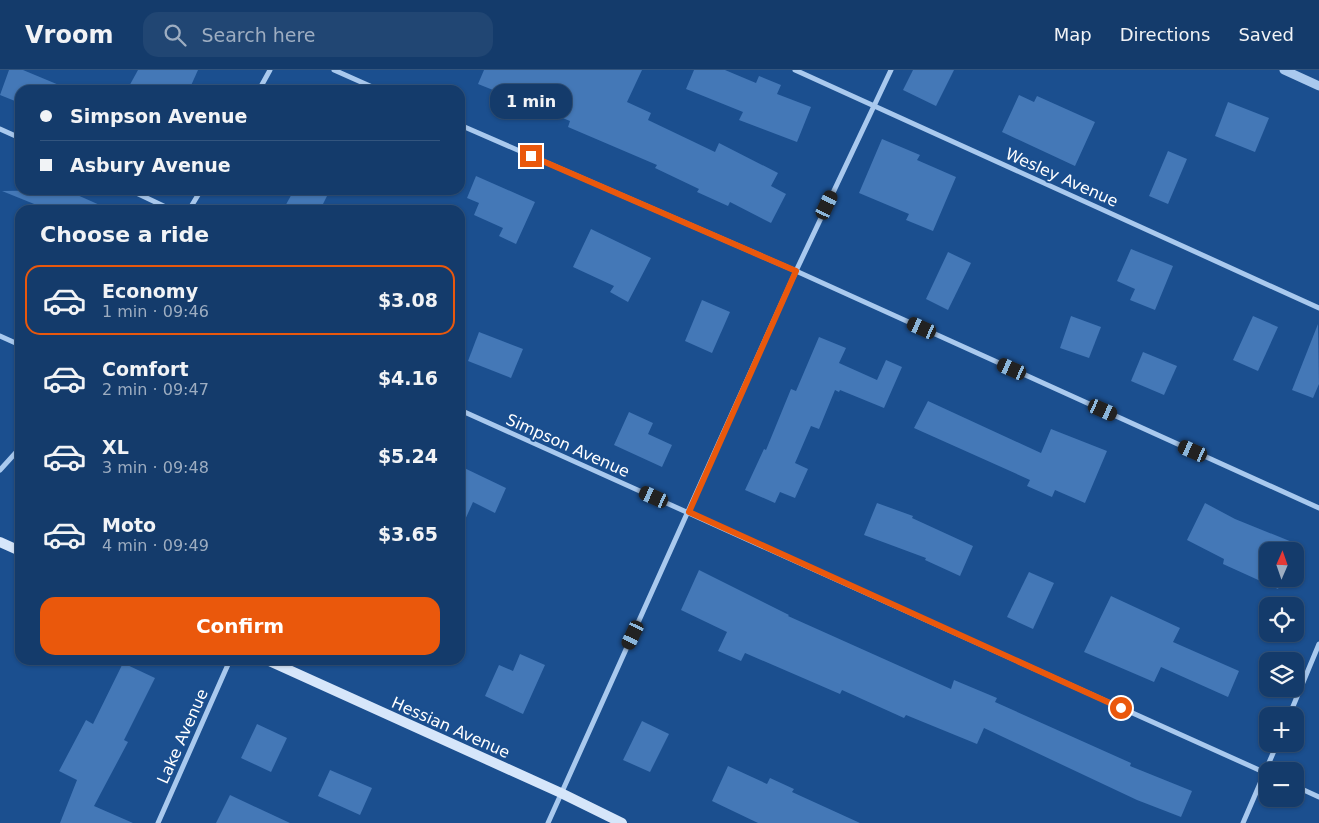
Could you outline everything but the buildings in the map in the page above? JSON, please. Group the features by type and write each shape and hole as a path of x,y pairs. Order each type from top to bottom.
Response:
{"main road":[{"path":"0,542 15,549"},
{"name":"Hessian Avenue","path":"278,665 561,793 622,823"}],"street":[{"path":"262,85 270,70"},
{"path":"334,70 368,85"},
{"name":"Wesley Avenue","path":"795,70 1319,308"},
{"path":"548,823 796,271 891,70"},
{"path":"1284,70 1319,86"},
{"path":"465,127 796,271 1319,508"},
{"path":"0,129 15,136"},
{"path":"140,195 162,205"},
{"path":"0,336 15,343"},
{"name":"Simpson Avenue","path":"465,412 1259,770"},
{"path":"0,470 15,454"},
{"path":"1293,707 1319,644"},
{"name":"Lake Avenue","path":"158,823 228,665"},
{"path":"1243,823 1259,788"},
{"path":"1304,790 1319,797"}],"route":[{"path":"531,156 796,271 689,512 1121,708"}]}
